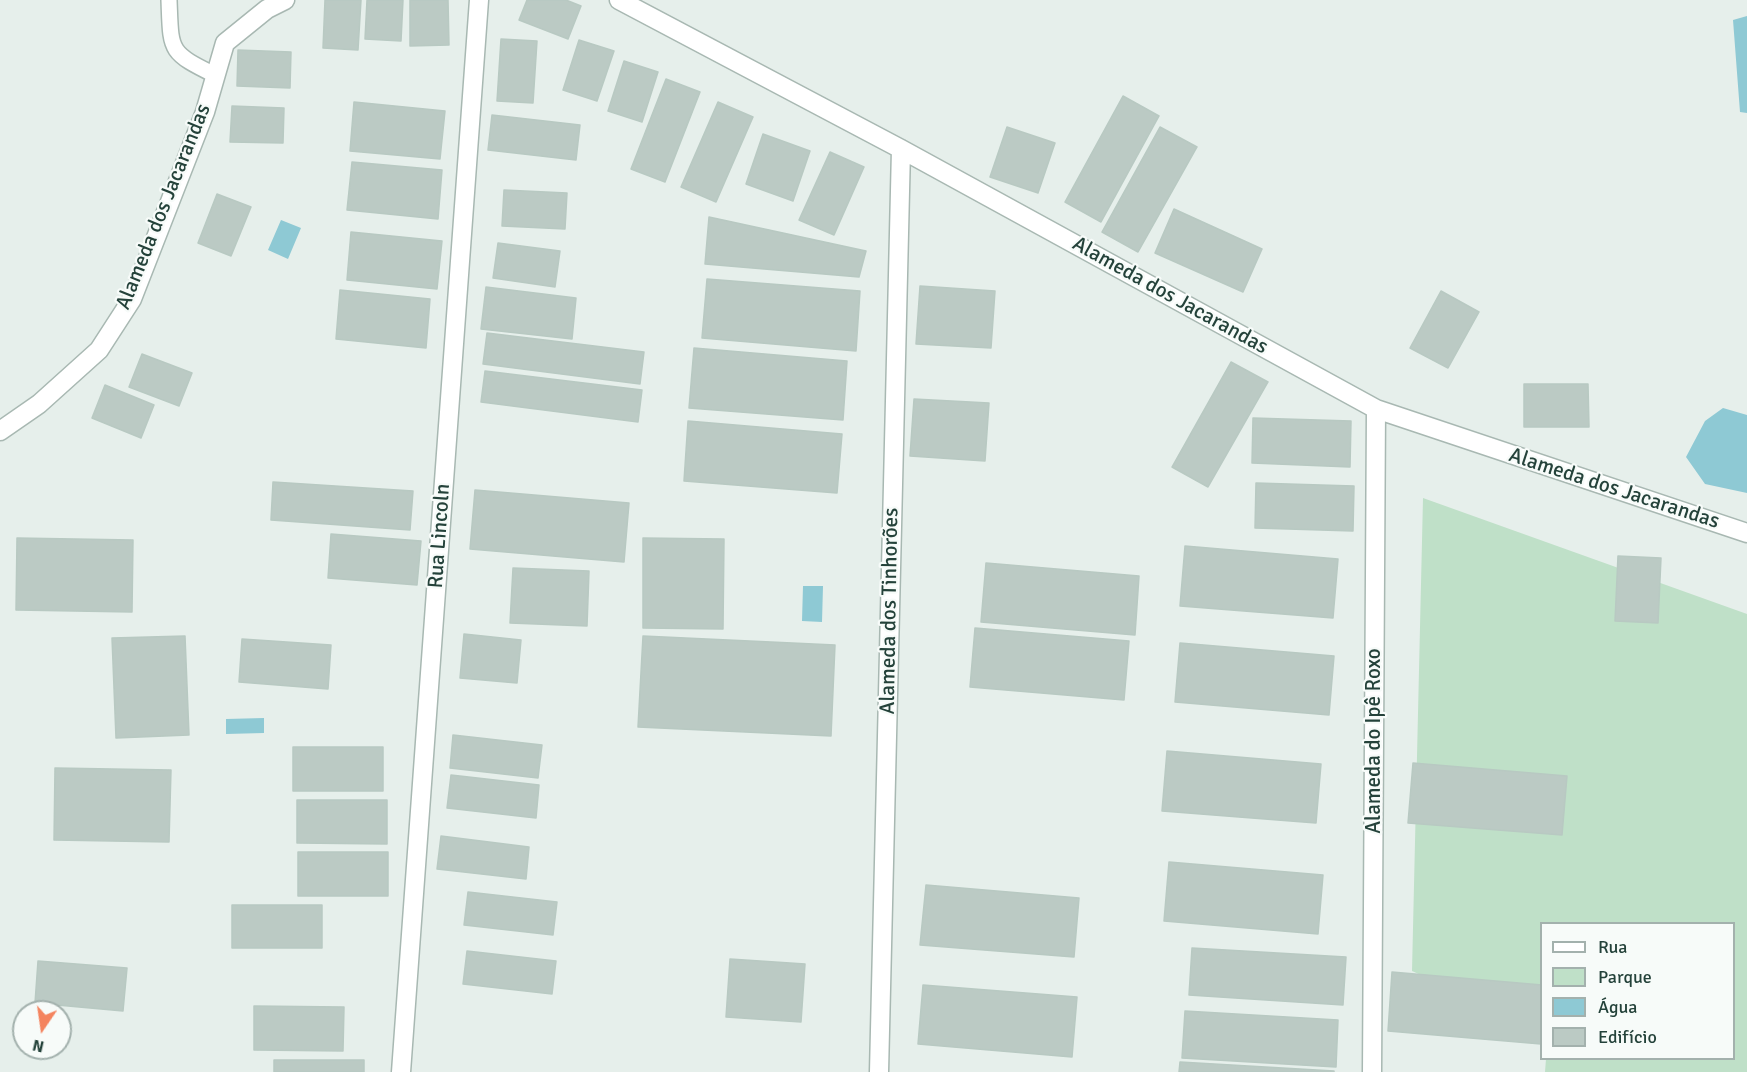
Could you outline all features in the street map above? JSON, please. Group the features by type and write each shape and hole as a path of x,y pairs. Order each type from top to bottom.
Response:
{"street":[{"name":"Alameda dos Jacarandas","path":"0,431 39,404 99,350 132,299 205,112 225,43 267,9 285,0"},
{"name":"Rua Lincoln","path":"401,1072 479,0"},
{"name":"Alameda dos Jacarandas","path":"619,0 901,149 1376,409 1747,533"},
{"name":"Alameda dos Tinhorões","path":"879,1072 901,149"},
{"name":"Alameda do Ipê Roxo","path":"1372,1072 1376,409"}],"lane":[{"path":"169,0 173,48 181,59 214,75"}],"green space":[{"path":"1423,498 1747,614 1747,1072 1545,1072 1546,1060 1735,1060 1735,922 1540,922 1540,1029 1412,971"}],"water":[{"path":"1747,16 1747,113 1740,112 1733,20"},
{"path":"281,220 301,228 288,259 268,250"},
{"path":"1723,408 1747,415 1747,493 1705,484 1686,457 1705,421"},
{"path":"803,586 823,586 822,622 802,621"},
{"path":"264,718 264,733 226,734 226,719"}],"building":[{"path":"325,0 361,0 358,50 323,48"},
{"path":"367,0 403,0 401,41 365,39"},
{"path":"410,0 448,0 449,45 410,46"},
{"path":"527,0 566,0 581,6 568,39 519,20"},
{"path":"501,39 537,41 533,103 497,101"},
{"path":"579,40 614,51 597,101 563,90"},
{"path":"238,50 291,52 290,88 237,86"},
{"path":"624,61 658,72 642,122 608,111"},
{"path":"666,79 700,92 665,182 631,169"},
{"path":"1123,96 1159,116 1101,222 1065,202"},
{"path":"354,102 445,111 440,159 350,151"},
{"path":"718,102 753,117 716,202 681,187"},
{"path":"232,106 284,108 283,143 230,142"},
{"path":"492,115 580,125 576,160 488,150"},
{"path":"1007,127 1055,143 1038,193 990,177"},
{"path":"1160,127 1197,147 1138,252 1102,232"},
{"path":"763,134 810,151 793,201 746,184"},
{"path":"830,152 864,167 834,235 799,220"},
{"path":"352,162 442,170 438,219 347,210"},
{"path":"504,190 567,193 565,229 502,226"},
{"path":"217,194 251,207 231,256 198,243"},
{"path":"1174,209 1262,249 1243,292 1155,253"},
{"path":"709,217 866,251 859,277 705,264"},
{"path":"351,232 442,241 437,289 347,280"},
{"path":"498,243 560,251 555,287 493,278"},
{"path":"707,279 860,291 856,351 702,338"},
{"path":"920,286 995,291 991,348 916,344"},
{"path":"486,287 576,298 572,339 481,329"},
{"path":"340,290 430,299 426,348 336,339"},
{"path":"1441,291 1479,312 1448,368 1410,348"},
{"path":"487,333 644,352 640,384 483,364"},
{"path":"694,348 847,361 843,420 689,408"},
{"path":"142,354 192,373 179,406 129,387"},
{"path":"1231,362 1268,382 1208,487 1172,467"},
{"path":"485,371 642,390 638,422 481,402"},
{"path":"1524,384 1588,384 1589,427 1524,427"},
{"path":"105,385 154,405 141,438 92,418"},
{"path":"914,399 989,403 985,461 910,456"},
{"path":"1253,418 1351,421 1350,467 1252,463"},
{"path":"688,421 842,434 837,493 684,481"},
{"path":"273,482 413,491 410,530 271,520"},
{"path":"1256,483 1354,486 1353,531 1255,528"},
{"path":"475,490 629,503 624,562 470,549"},
{"path":"331,534 421,541 417,585 328,578"},
{"path":"17,538 133,540 132,612 16,610"},
{"path":"643,538 724,539 723,629 643,628"},
{"path":"1185,546 1338,559 1333,618 1180,606"},
{"path":"1618,556 1661,558 1658,623 1615,621"},
{"path":"986,563 1139,576 1135,635 981,622"},
{"path":"513,568 589,571 587,626 510,623"},
{"path":"975,628 1129,641 1124,700 970,687"},
{"path":"464,634 521,640 517,683 460,678"},
{"path":"185,636 189,735 116,738 112,638"},
{"path":"643,636 835,645 831,736 638,727"},
{"path":"242,639 331,645 328,689 239,682"},
{"path":"1180,643 1334,656 1329,715 1175,702"},
{"path":"453,735 542,745 538,778 450,768"},
{"path":"293,747 383,747 383,791 293,791"},
{"path":"1167,751 1321,764 1316,823 1162,811"},
{"path":"1413,763 1567,776 1562,835 1408,823"},
{"path":"55,768 171,770 169,842 54,840"},
{"path":"451,775 539,785 536,818 447,808"},
{"path":"297,800 387,800 387,844 297,843"},
{"path":"441,836 529,847 526,879 437,869"},
{"path":"298,852 388,852 388,896 298,896"},
{"path":"1169,862 1323,875 1318,934 1164,921"},
{"path":"926,885 1079,898 1074,957 920,945"},
{"path":"468,892 557,902 553,935 464,925"},
{"path":"232,905 322,905 322,948 232,948"},
{"path":"1192,948 1346,957 1343,1005 1189,995"},
{"path":"467,951 556,961 552,994 463,984"},
{"path":"730,959 805,964 801,1022 726,1017"},
{"path":"38,961 127,968 123,1011 72,1006 72,1000 35,1000"},
{"path":"1392,972 1540,985 1540,1044 1388,1031"},
{"path":"923,985 1077,997 1072,1057 918,1044"},
{"path":"254,1006 344,1007 343,1051 254,1050"},
{"path":"1185,1011 1338,1020 1336,1067 1182,1058"},
{"path":"274,1060 364,1060 364,1072 274,1072"},
{"path":"1180,1062 1334,1071 1334,1072 1179,1072"}]}
